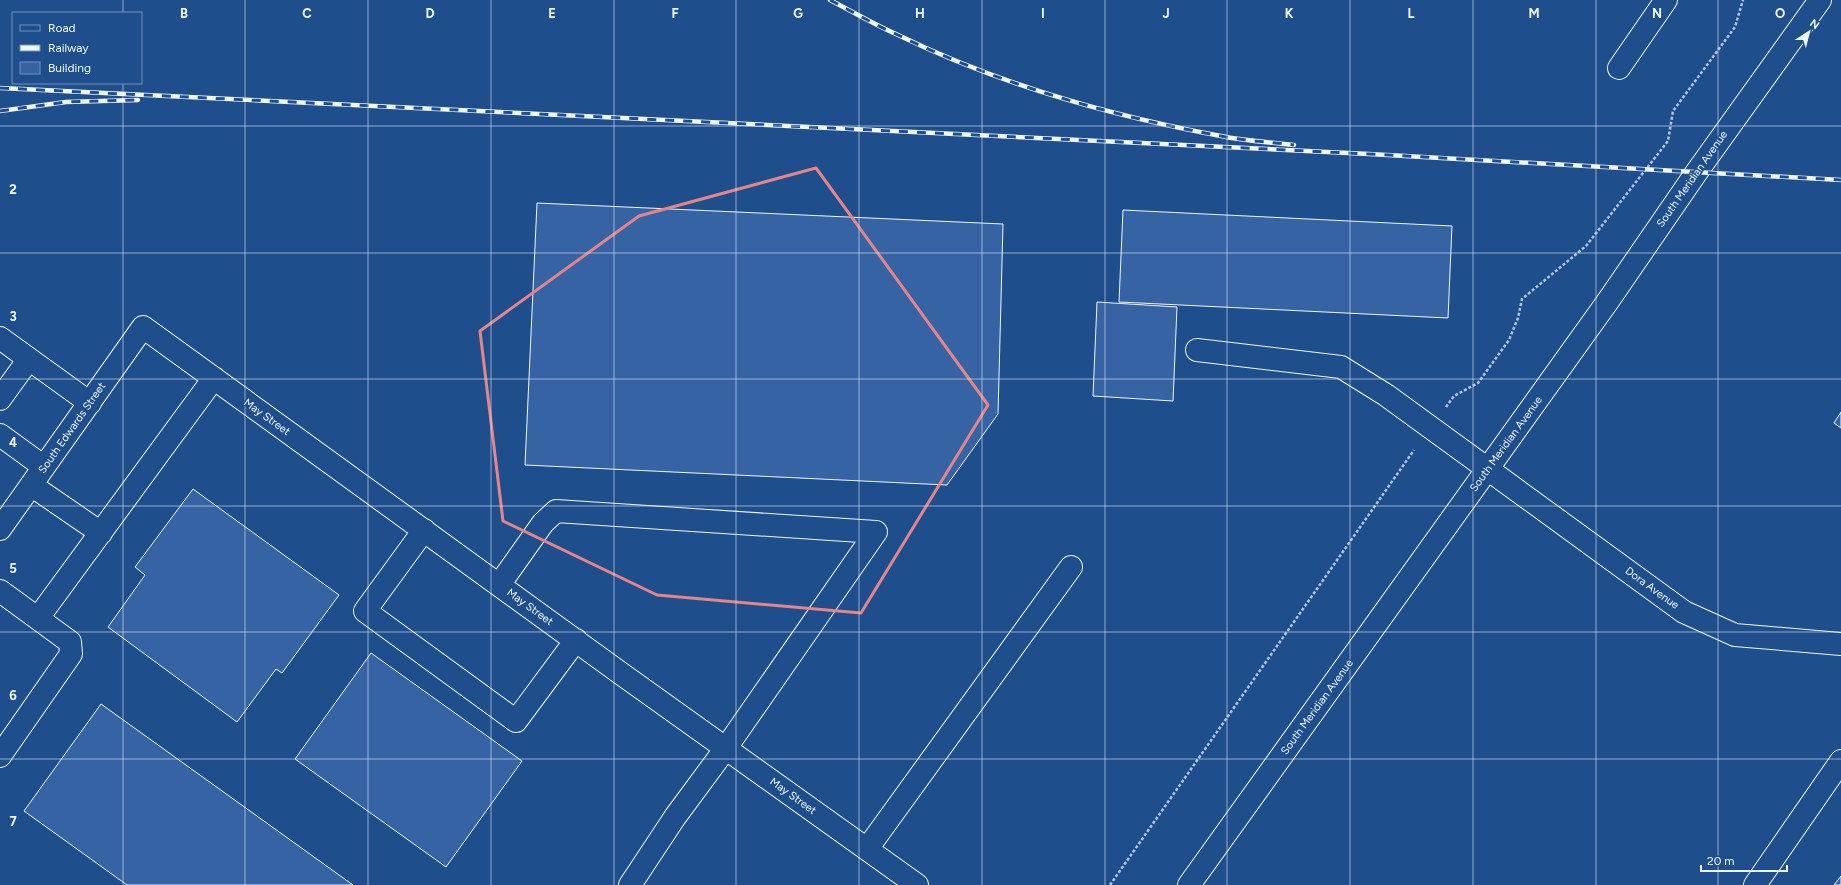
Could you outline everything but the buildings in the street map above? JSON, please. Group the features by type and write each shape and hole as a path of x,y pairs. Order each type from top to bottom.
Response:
{"street":[{"path":"1619,68 1666,0"},
{"name":"South Meridian Avenue","path":"1189,885 1608,300 1696,173 1820,0"},
{"name":"May Street","path":"143,327 917,885"},
{"name":"South Edwards Street","path":"0,529 143,327"},
{"path":"0,338 90,403"},
{"name":"Dora Avenue","path":"1197,350 1341,367 1386,395 1684,612 1735,635 1841,644"},
{"path":"0,399 29,359"},
{"path":"38,618 214,378"},
{"path":"0,435 44,467"},
{"path":"31,485 101,533"},
{"path":"499,585 543,523 556,511 876,532 726,748 675,817 630,885"},
{"path":"424,530 365,611 390,630 516,721 576,640"},
{"path":"867,849 1071,568"},
{"path":"0,591 70,642 72,654 0,756"},
{"path":"1755,885 1841,761"}],"path":[{"path":"1442,413 1454,396 1478,383 1509,340 1518,318 1522,299 1586,246 1668,141 1673,111 1735,27 1743,0"},
{"path":"1110,885 1414,450"}],"highlighted area":[{"path":"816,168 988,405 861,613 657,595 503,521 480,331 639,216"}],"railway":[{"path":"830,0 881,27 936,53 976,69 1056,96 1138,119 1180,128 1230,138 1294,145"},
{"path":"0,88 1369,154 1841,180"},
{"path":"0,111 66,102 138,100"}]}
